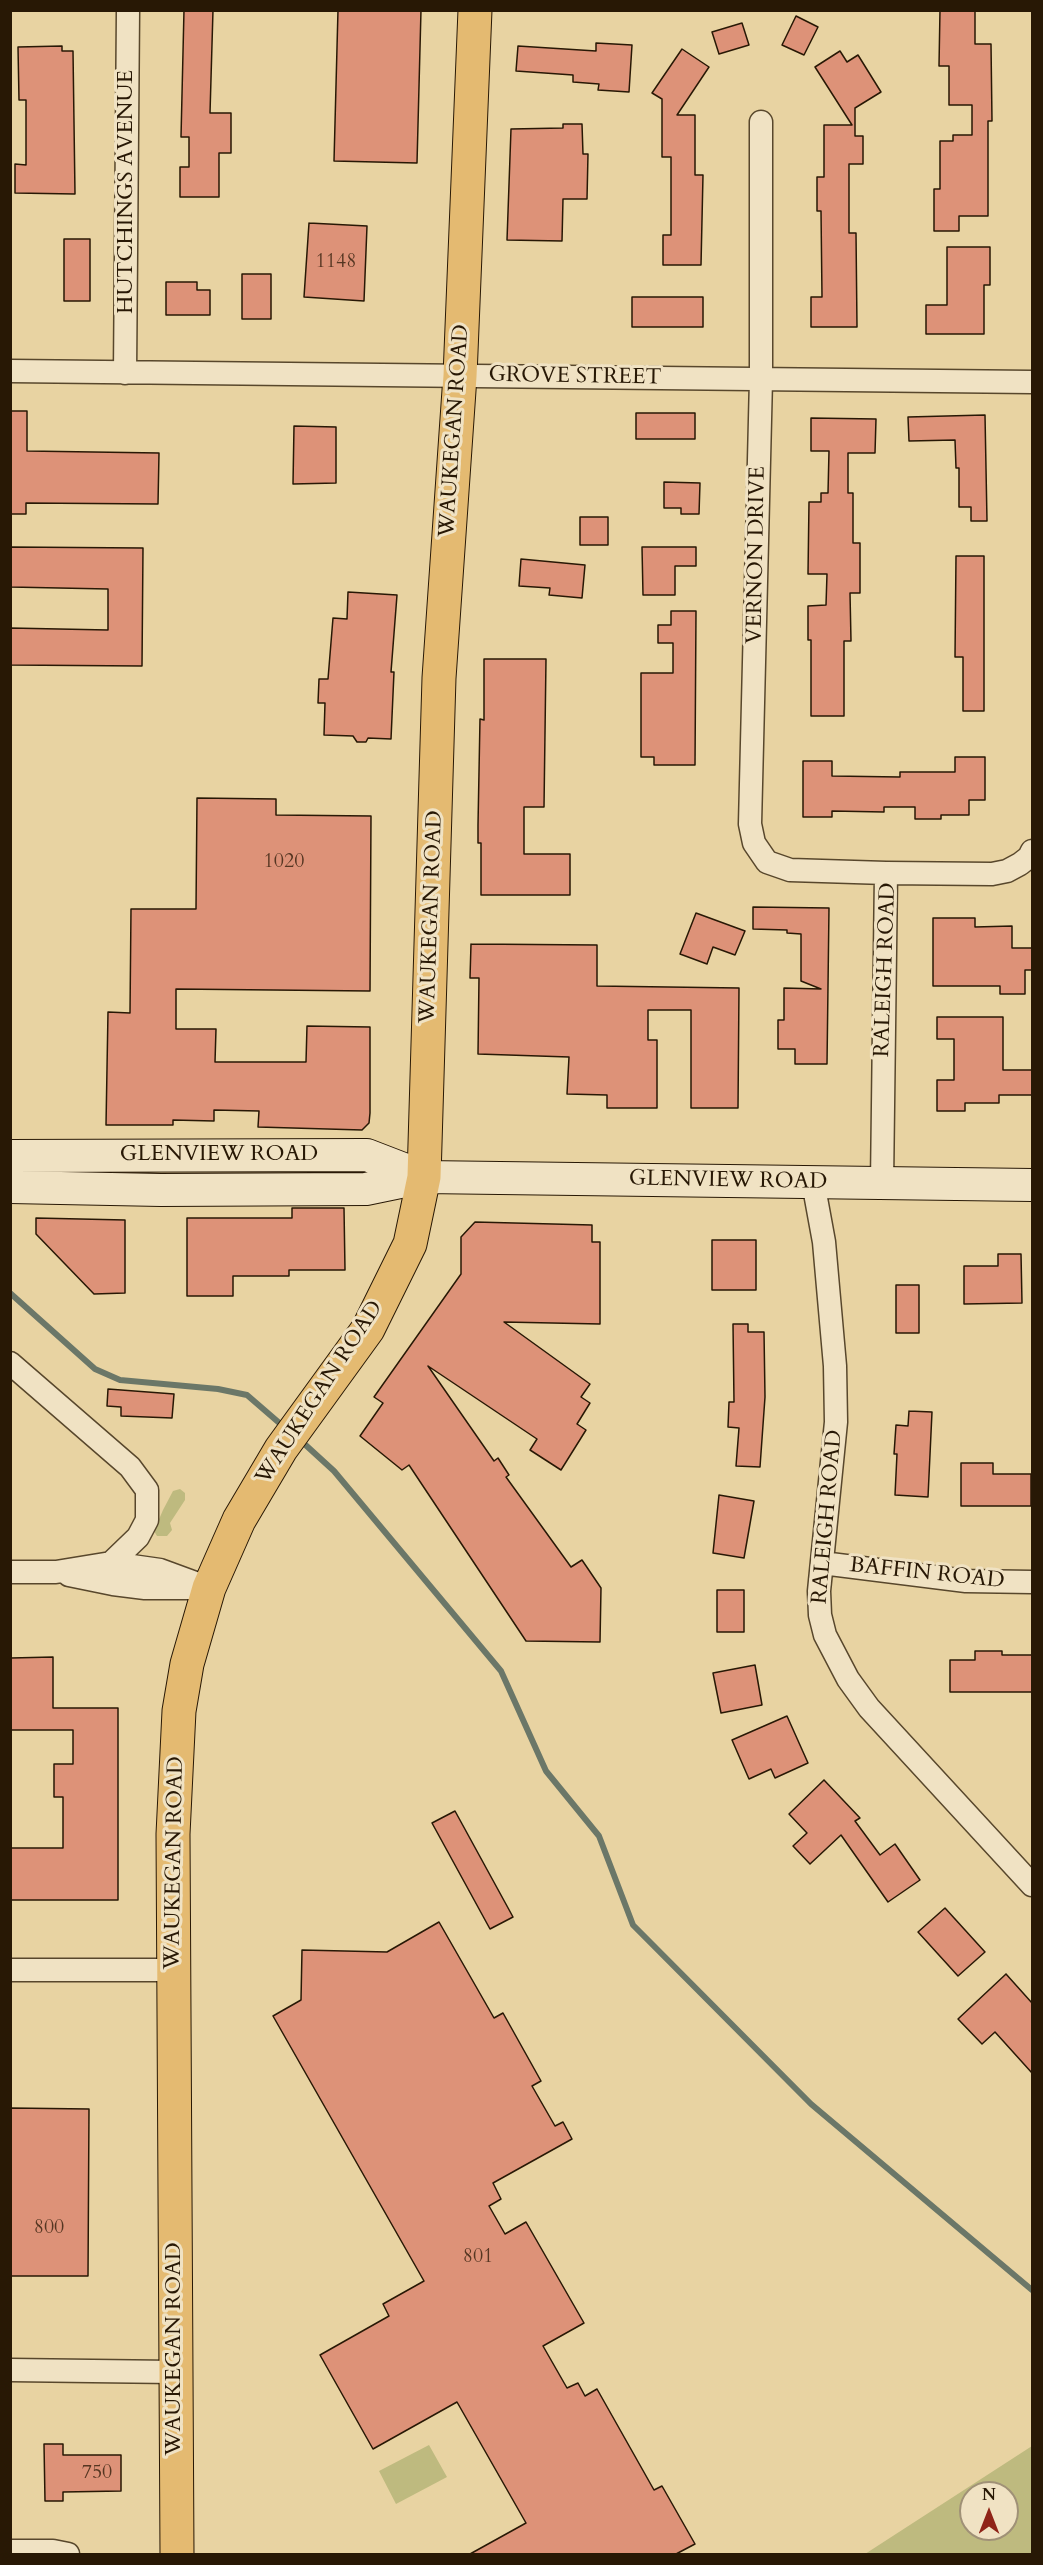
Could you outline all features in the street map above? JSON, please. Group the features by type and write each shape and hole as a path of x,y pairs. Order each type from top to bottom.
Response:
{"main road":[{"name":"WAUKEGAN ROAD","path":"177,2554 174,2372 173,1825 179,1711 187,1664 209,1588 239,1520 281,1449 368,1329 410,1244 424,1177 439,678 460,376 475,10"},
{"name":"GLENVIEW ROAD","path":"20,1156 367,1155 424,1177"},
{"name":"GLENVIEW ROAD","path":"20,1187 161,1190 366,1188 424,1177 1032,1185"}],"street":[{"name":"HUTCHINGS AVENUE","path":"125,373 128,10"},
{"name":"VERNON DRIVE","path":"761,122 761,379 750,824 754,843 767,862 790,870 886,873"},
{"name":"GROVE STREET","path":"10,371 1032,382"},
{"name":"RALEIGH ROAD","path":"882,1183 886,873 992,874 1007,871 1020,864 1029,857 1032,851"},
{"name":"RALEIGH ROAD","path":"813,1182 824,1242 835,1366 836,1422 819,1591 820,1615 825,1635 848,1678 869,1708 1032,1885"},
{"path":"10,1363 130,1467 147,1490 147,1520 138,1537 111,1563"},
{"path":"10,1572 56,1572 111,1563 160,1570 209,1588"},
{"name":"BAFFIN ROAD","path":"822,1563 966,1581 1032,1582"},
{"path":"56,1572 113,1584 152,1589 209,1588"},
{"path":"10,1970 174,1970"},
{"path":"10,2370 174,2372"},
{"path":"10,2552 53,2551 68,2554"}],"shaded area":[{"path":"180,1489 185,1493 185,1500 170,1523 172,1530 167,1536 157,1536 154,1531 163,1510 173,1491"},
{"path":"429,2445 447,2477 396,2504 379,2471"},
{"path":"1032,2446 1032,2554 865,2554 959,2493 959,2541 1019,2541 1019,2481 978,2481"}],"building":[{"path":"184,10 213,10 210,113 231,113 231,153 219,153 219,197 180,197 180,167 189,167 189,137 181,137"},
{"path":"338,10 421,10 417,163 334,161"},
{"path":"940,10 975,10 975,44 991,44 992,121 988,121 988,216 959,216 959,231 934,231 934,189 940,189 940,141 953,141 953,135 972,135 972,105 949,105 949,66 939,66"},
{"path":"796,16 818,27 804,55 782,45"},
{"path":"742,23 749,45 719,54 712,32"},
{"path":"596,43 632,45 629,92 598,90 599,84 573,82 573,75 516,71 518,46 596,51"},
{"path":"62,46 62,51 73,51 75,194 15,193 15,164 26,165 26,100 19,100 18,47"},
{"path":"682,49 709,67 677,115 695,115 695,175 703,175 701,265 663,265 663,235 671,235 671,157 662,157 662,99 652,93"},
{"path":"840,51 847,62 858,55 881,92 855,108 855,136 863,136 863,164 849,164 849,233 856,233 857,327 811,327 811,297 822,297 821,211 817,211 817,177 824,177 824,125 852,125 815,67"},
{"path":"563,124 582,124 583,154 588,154 587,199 563,199 562,241 507,240 511,129 563,128"},
{"path":"309,223 367,226 364,301 304,297"},
{"path":"64,239 90,239 90,301 64,301"},
{"path":"947,247 990,247 990,285 984,285 984,334 926,334 926,305 947,305"},
{"path":"242,274 271,274 271,319 242,319"},
{"path":"166,282 197,282 197,290 210,290 210,315 166,315"},
{"path":"632,297 703,297 703,327 632,327"},
{"path":"10,411 27,411 27,451 159,453 158,504 26,503 26,514 10,514"},
{"path":"636,413 695,413 695,439 636,439"},
{"path":"985,415 987,521 971,521 971,507 959,507 959,468 956,468 955,440 909,441 908,417"},
{"path":"811,418 876,419 875,453 848,453 848,493 853,493 853,543 860,543 860,593 850,593 851,641 844,641 844,716 811,716 811,640 808,640 808,606 826,605 827,574 808,574 809,502 821,502 821,493 828,493 829,451 811,451"},
{"path":"294,426 336,427 336,483 293,484"},
{"path":"664,482 700,483 699,514 681,514 681,508 664,508"},
{"path":"580,517 608,517 608,545 580,545"},
{"path":"10,547 143,548 142,666 10,665 10,628 108,630 108,589 10,587"},
{"path":"642,547 696,547 696,566 675,566 675,595 643,595"},
{"path":"956,556 984,556 984,711 963,711 963,657 955,657"},
{"path":"521,559 585,565 582,598 549,595 550,588 519,586"},
{"path":"348,592 397,595 391,672 394,672 391,739 368,738 366,742 357,742 353,736 324,735 325,703 318,703 319,679 328,679 333,618 347,619"},
{"path":"671,611 696,611 695,765 654,765 654,757 641,757 641,673 673,673 673,643 658,643 658,625 671,625"},
{"path":"484,659 546,659 544,807 524,807 524,854 570,854 570,895 481,895 481,843 478,843 478,825 480,719 484,720"},
{"path":"955,757 985,757 985,800 969,800 969,815 941,815 941,819 915,819 915,807 884,807 884,812 832,811 832,817 803,817 803,761 832,761 832,776 900,777 900,772 955,772"},
{"path":"197,798 276,799 276,815 371,816 370,991 176,989 176,1029 216,1029 215,1062 306,1062 307,1026 370,1027 370,1113 369,1123 362,1130 258,1127 259,1111 214,1110 214,1121 173,1120 173,1125 106,1125 108,1012 130,1013 131,909 196,909"},
{"path":"753,907 829,908 827,1064 795,1064 795,1049 778,1049 778,1020 784,1020 784,988 821,989 801,981 801,934 787,933 787,930 753,929"},
{"path":"696,913 745,931 735,955 713,947 707,964 680,954"},
{"path":"933,918 975,918 975,927 1012,926 1012,948 1032,948 1032,970 1025,970 1025,994 1000,994 1000,986 933,986"},
{"path":"471,944 597,945 597,986 739,988 738,1108 691,1108 691,1010 648,1010 648,1040 657,1040 657,1108 607,1108 607,1095 567,1094 569,1057 478,1054 479,978 470,978"},
{"path":"937,1017 1003,1017 1003,1070 1032,1070 1032,1095 999,1095 999,1103 965,1103 965,1111 937,1111 937,1080 954,1080 954,1039 937,1039"},
{"path":"292,1208 344,1208 345,1270 289,1270 289,1276 233,1276 233,1296 187,1296 187,1218 292,1218"},
{"path":"36,1218 125,1220 125,1293 94,1294 36,1234"},
{"path":"475,1222 592,1225 592,1242 600,1242 600,1324 504,1322 590,1384 581,1397 590,1403 577,1424 586,1430 561,1470 530,1450 537,1439 428,1366 494,1461 498,1458 509,1475 506,1477 571,1567 582,1560 601,1588 600,1642 526,1641 409,1465 402,1470 360,1436 383,1403 374,1397 461,1274 461,1237"},
{"path":"712,1240 756,1240 756,1290 712,1290"},
{"path":"998,1254 1021,1254 1022,1303 964,1304 964,1266 998,1266"},
{"path":"896,1285 919,1285 919,1333 896,1333"},
{"path":"733,1324 748,1324 748,1332 764,1332 765,1397 760,1467 736,1466 739,1428 728,1427 729,1402 734,1402"},
{"path":"108,1389 174,1394 172,1418 121,1416 121,1407 107,1406"},
{"path":"909,1411 932,1412 928,1497 895,1495 896,1425 908,1426"},
{"path":"961,1463 993,1463 993,1474 1031,1474 1031,1506 961,1506"},
{"path":"719,1495 754,1501 744,1558 713,1553"},
{"path":"717,1590 744,1590 744,1632 717,1632"},
{"path":"975,1651 1002,1651 1002,1655 1032,1655 1032,1692 950,1692 950,1660 975,1660"},
{"path":"53,1657 53,1708 118,1708 118,1900 10,1900 10,1848 63,1848 63,1797 54,1797 54,1764 73,1764 73,1730 11,1730 11,1658"},
{"path":"755,1665 762,1705 721,1713 713,1673"},
{"path":"787,1716 808,1763 775,1778 771,1769 749,1779 732,1740"},
{"path":"824,1780 860,1818 855,1821 880,1855 895,1844 920,1880 888,1902 841,1835 810,1864 793,1846 807,1833 789,1814"},
{"path":"455,1811 513,1917 490,1929 432,1823"},
{"path":"945,1908 985,1952 958,1976 918,1932"},
{"path":"439,1922 494,2018 503,2013 541,2081 532,2086 555,2126 563,2122 572,2139 493,2183 501,2199 489,2206 505,2234 526,2222 584,2323 543,2346 567,2388 578,2383 585,2396 597,2389 654,2490 662,2486 695,2544 676,2554 470,2554 526,2523 457,2402 373,2449 320,2355 389,2316 383,2304 424,2281 273,2016 301,2000 302,1950 387,1952"},
{"path":"1006,1974 1032,2003 1032,2073 995,2032 982,2044 958,2019"},
{"path":"11,2108 89,2109 88,2276 10,2276"},
{"path":"44,2444 63,2444 63,2455 121,2455 121,2491 63,2492 63,2501 45,2501"}],"waterway":[{"path":"10,1293 95,1369 120,1380 218,1389 247,1395 284,1427"},
{"path":"299,1439 334,1471 501,1671 546,1771 599,1836 633,1925 811,2104 1032,2290"}]}
